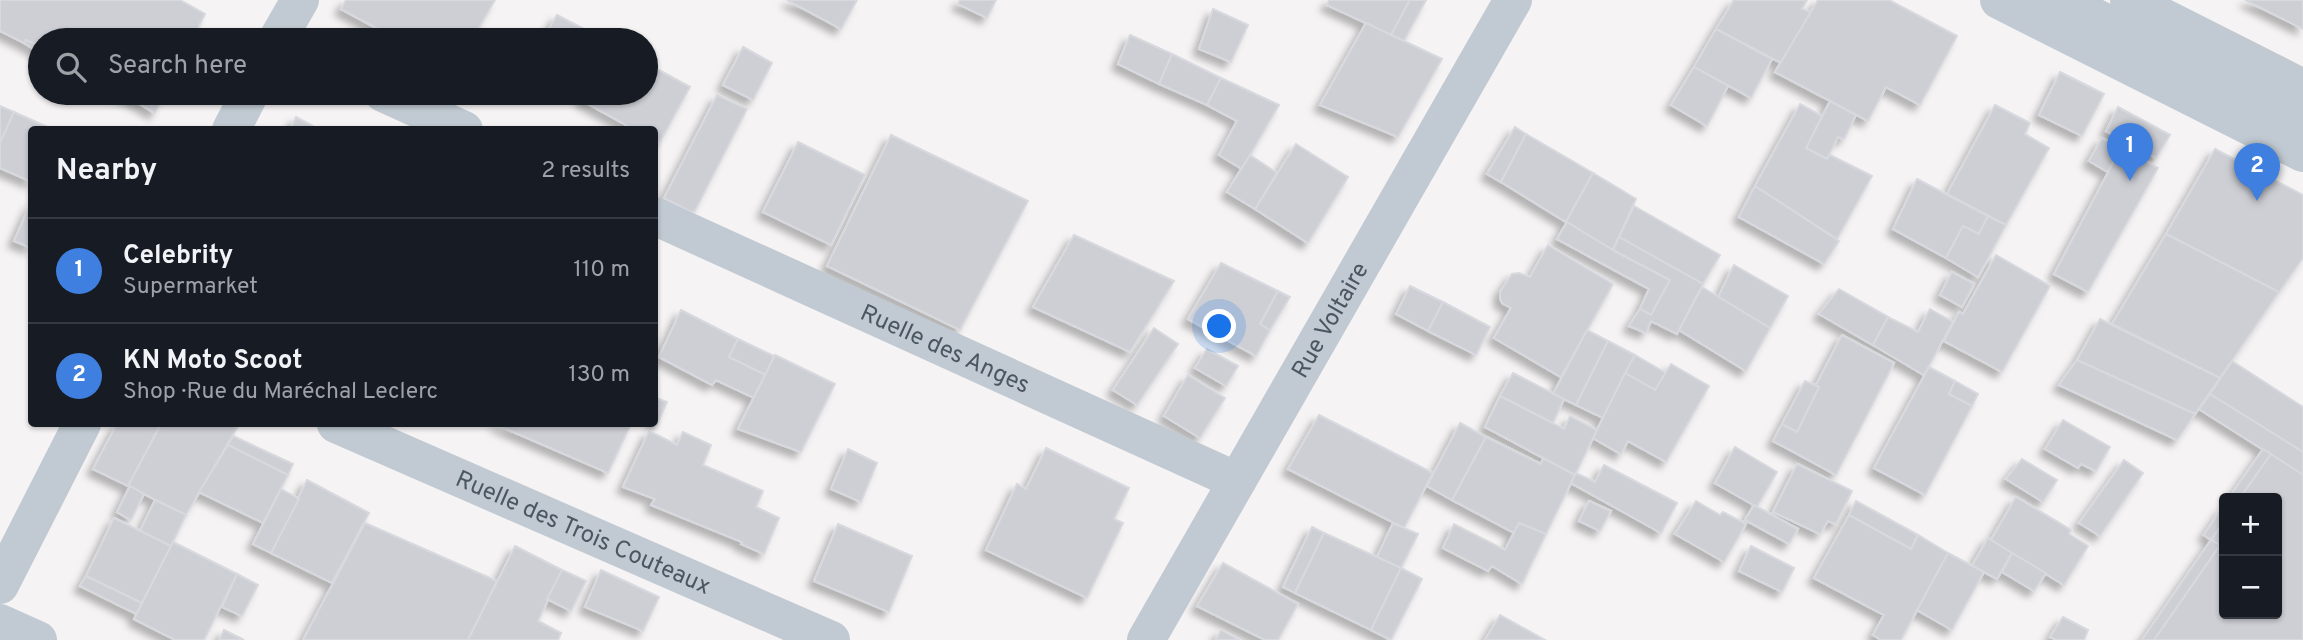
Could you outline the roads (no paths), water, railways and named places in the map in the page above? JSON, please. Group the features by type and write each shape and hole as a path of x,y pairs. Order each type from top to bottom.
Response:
{"street":[{"path":"283,28 300,0"},
{"name":"Rue Voltaire","path":"1146,640 1513,0"},
{"path":"1999,0 2303,153"},
{"path":"2061,0 2303,123"},
{"path":"2129,0 2303,88"},
{"path":"233,126 244,105"},
{"path":"409,105 455,126"},
{"name":"Ruelle des Anges","path":"658,218 1237,481"},
{"path":"0,585 80,427"},
{"name":"Ruelle des Trois Couteaux","path":"343,427 831,640"},
{"path":"0,623 38,640"}],"place":[{"name":"Celebrity","path":"2130,181"},
{"name":"KN Moto Scoot","path":"2257,201"}]}
